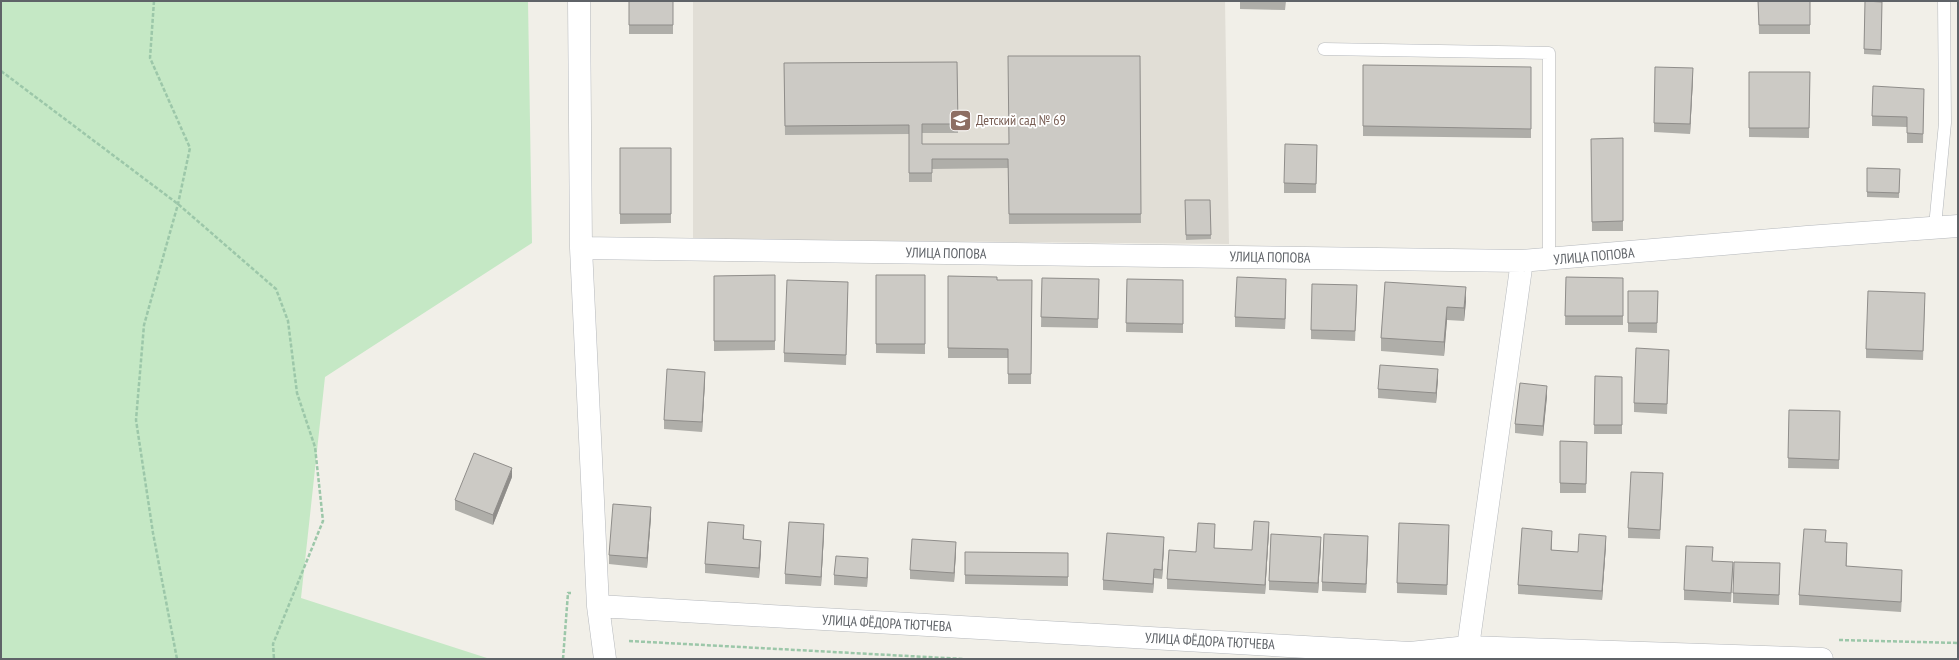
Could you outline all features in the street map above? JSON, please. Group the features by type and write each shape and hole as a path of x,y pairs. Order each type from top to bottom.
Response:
{"street":[{"path":"579,1 580,248 598,598 605,659"},
{"name":"УЛИЦА ПОПОВА","path":"580,248 1522,261 1935,226 1958,226"},
{"path":"1468,647 1522,261"},
{"name":"УЛИЦА ФЁДОРА ТЮТЧЕВА","path":"598,598 1409,656 1468,647 1822,659"}],"lane":[{"path":"1935,226 1945,123 1944,1"},
{"path":"1324,49 1549,52 1549,259"}],"path":[{"path":"154,1 150,58 190,148 178,204 144,325 136,420 153,533 177,659"},
{"path":"1,71 178,204 276,289 288,321 297,393 315,447 323,521 273,644 274,659"},
{"path":"563,659 568,593 598,598"},
{"path":"626,641 964,659"}],"shaded area":[{"name":"Детский сад № 69","path":"693,1 1225,1 1229,244 693,239"}],"green space":[{"path":"1,1 528,1 532,243 325,377 301,598 490,659 1,659"}],"building":[{"path":"629,1 673,1 673,25 629,25"},
{"path":"1758,1 1810,1 1810,25 1759,25"},
{"path":"1865,1 1882,2 1881,50 1864,49"},
{"path":"1008,56 1140,56 1141,214 1009,214 1008,159 932,159 932,173 909,173 909,125 785,126 784,63 957,62 958,124 922,124 922,144 1009,144"},
{"path":"1363,65 1531,67 1531,129 1363,126"},
{"path":"1655,67 1693,68 1690,124 1654,123"},
{"path":"1749,72 1810,72 1809,128 1749,128"},
{"path":"1873,86 1924,89 1923,134 1907,133 1907,117 1872,116"},
{"path":"1623,138 1623,221 1592,222 1591,139"},
{"path":"1285,144 1317,145 1316,184 1284,183"},
{"path":"620,148 671,148 671,214 620,214"},
{"path":"1867,168 1900,169 1899,193 1867,192"},
{"path":"1185,200 1210,200 1211,235 1186,235"},
{"path":"775,275 775,341 714,341 714,276"},
{"path":"876,275 925,275 925,344 876,344"},
{"path":"948,276 997,277 997,280 1032,280 1031,374 1008,374 1008,349 948,348"},
{"path":"1237,277 1286,279 1285,319 1235,317"},
{"path":"1566,277 1623,278 1623,316 1565,316"},
{"path":"1042,278 1099,279 1098,319 1041,317"},
{"path":"1127,279 1183,280 1183,324 1126,323"},
{"path":"787,280 848,282 846,355 784,353"},
{"path":"1385,282 1466,287 1464,308 1447,307 1444,342 1381,338"},
{"path":"1312,284 1357,285 1355,331 1311,330"},
{"path":"1628,291 1658,291 1657,323 1628,323"},
{"path":"1868,291 1925,293 1923,351 1866,349"},
{"path":"1636,348 1669,350 1667,404 1634,403"},
{"path":"1380,365 1438,369 1436,393 1378,389"},
{"path":"667,369 705,372 702,422 664,420"},
{"path":"1595,376 1622,377 1622,425 1594,425"},
{"path":"1520,383 1547,386 1543,426 1515,424"},
{"path":"1789,410 1840,411 1839,460 1788,458"},
{"path":"1560,441 1587,442 1586,484 1560,483"},
{"path":"474,453 512,468 493,515 455,500"},
{"path":"1631,472 1663,473 1660,530 1628,528"},
{"path":"613,504 651,507 647,558 609,555"},
{"path":"1254,521 1269,522 1265,585 1167,579 1169,550 1196,552 1198,523 1215,524 1214,548 1252,550"},
{"path":"708,522 744,525 743,539 761,541 759,568 705,564"},
{"path":"789,522 824,524 821,577 785,574"},
{"path":"1399,523 1449,525 1447,585 1397,583"},
{"path":"1522,528 1552,531 1551,550 1578,552 1579,534 1606,536 1602,591 1518,585"},
{"path":"1804,529 1826,530 1825,542 1847,543 1846,566 1902,570 1901,602 1799,595"},
{"path":"1107,533 1164,537 1162,570 1154,569 1153,584 1103,580"},
{"path":"1271,534 1321,537 1318,583 1269,581"},
{"path":"1324,534 1368,536 1366,584 1322,582"},
{"path":"912,539 956,542 954,573 910,570"},
{"path":"1686,546 1713,547 1712,561 1733,562 1731,593 1684,590"},
{"path":"965,552 1068,553 1068,577 965,575"},
{"path":"836,556 868,558 867,578 834,575"},
{"path":"1734,562 1780,563 1779,595 1733,593"}],"place":[{"name":"Детский сад № 69","path":"960,120"}]}
